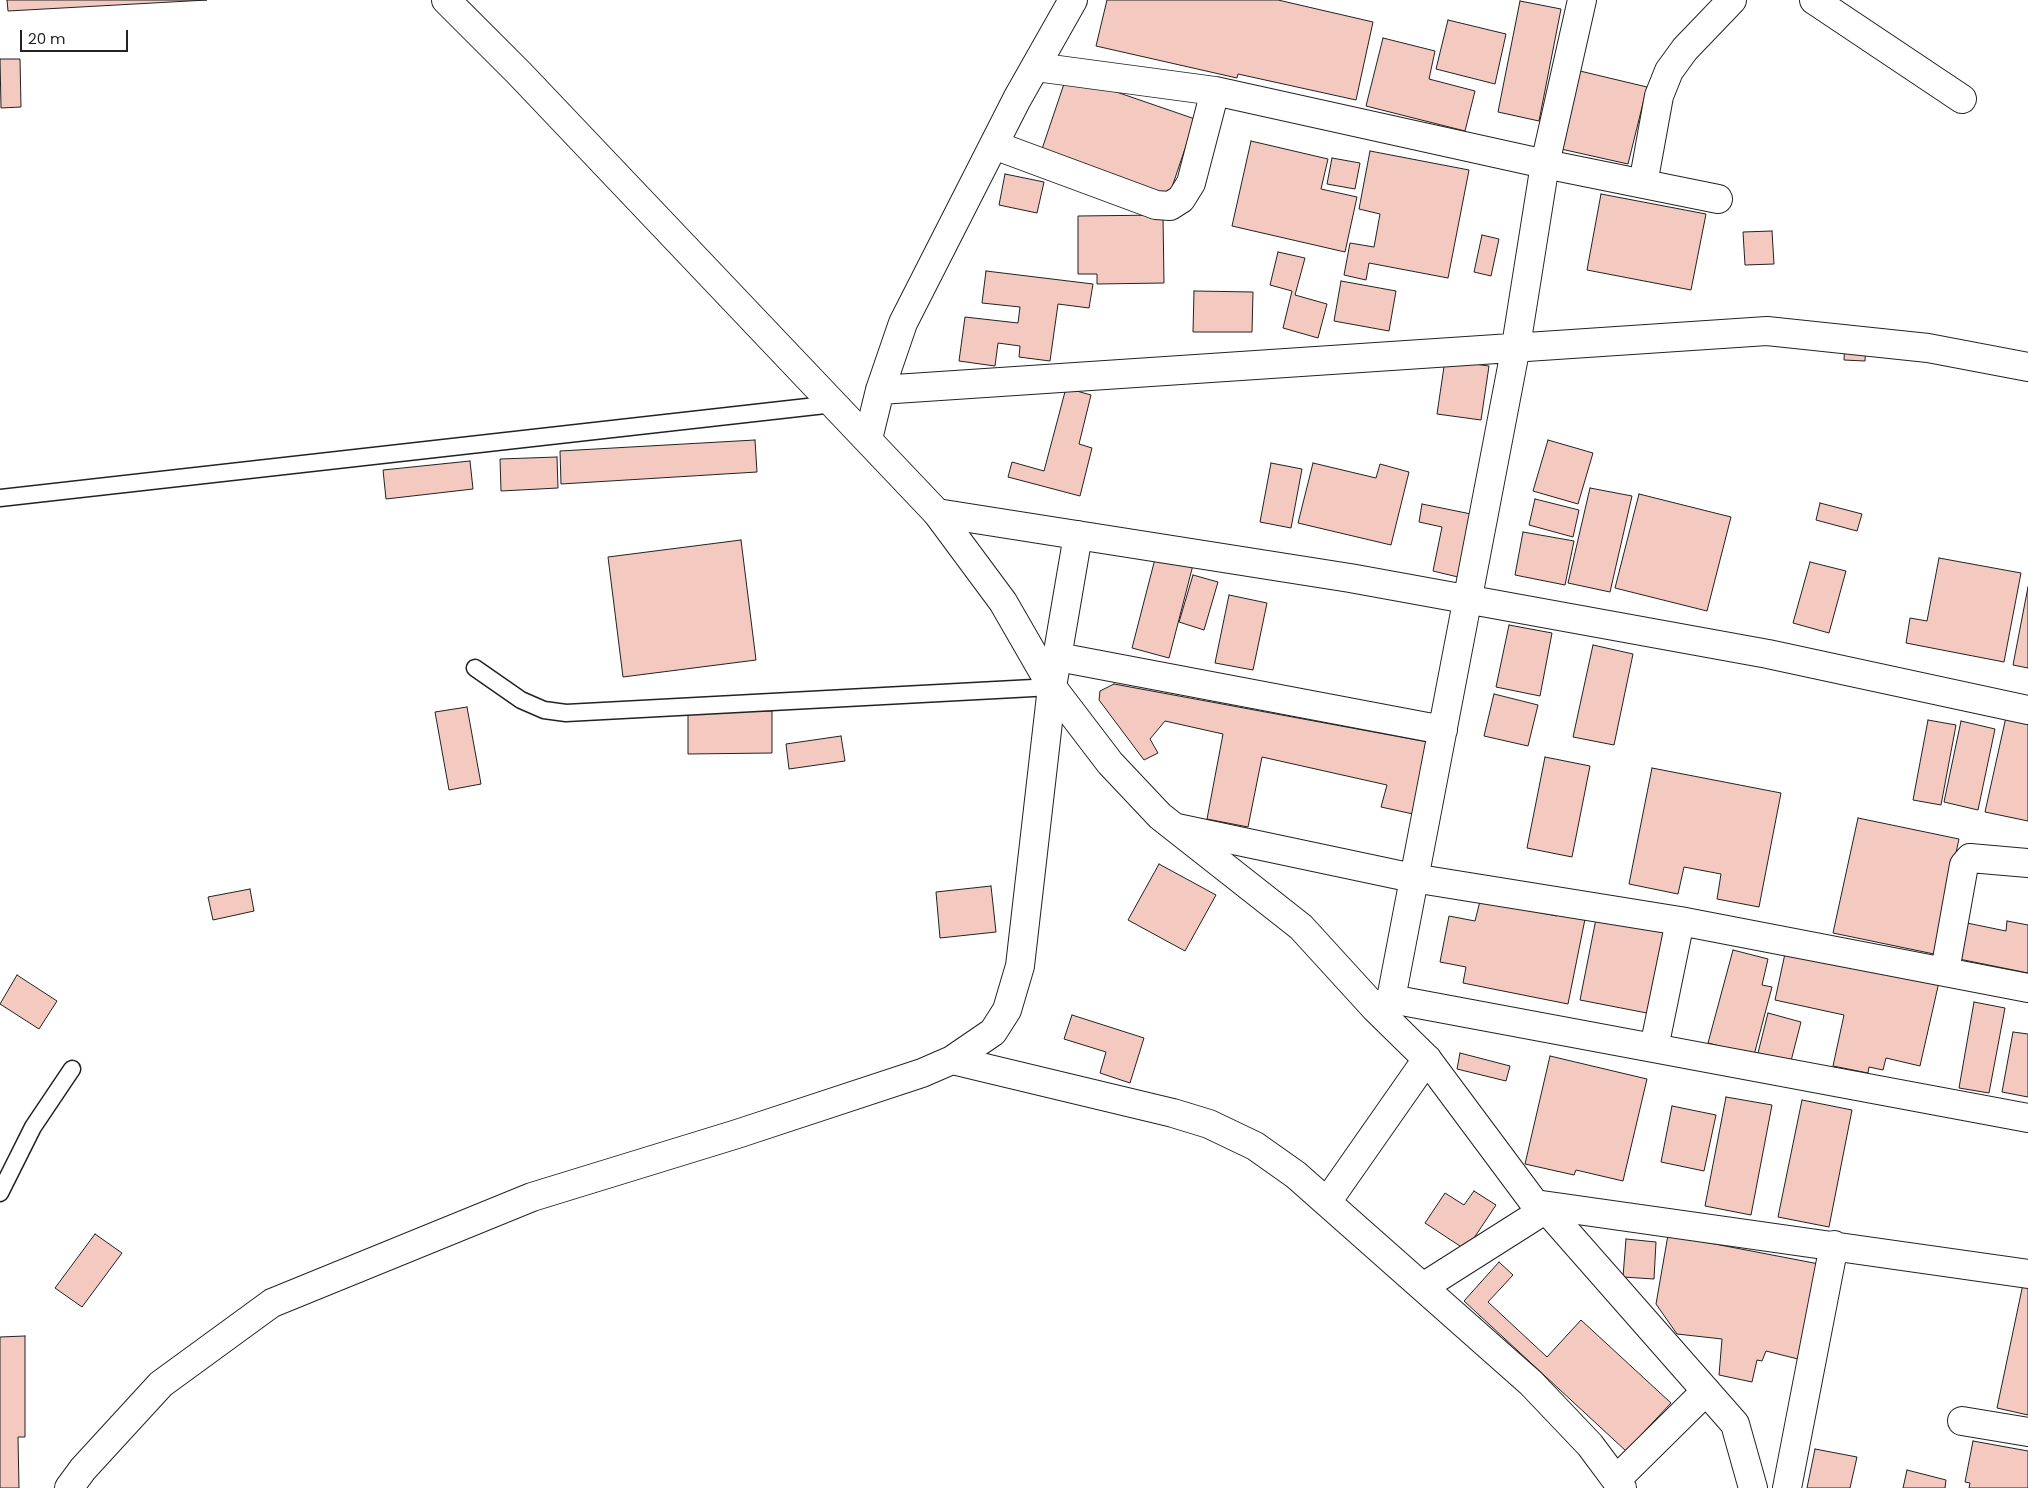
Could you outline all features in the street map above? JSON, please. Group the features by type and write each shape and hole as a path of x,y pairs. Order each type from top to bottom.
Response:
{"street":[{"path":"446,0 519,73 937,513 1003,602 1052,687 1110,764 1160,816 1178,828 1301,927 1383,1003 1540,1206 1735,1424 1753,1488"},
{"path":"868,439 880,390 904,323 994,145 1073,0"},
{"path":"1383,1003 1413,878 1469,600 1516,346 1545,164 1582,0"},
{"path":"1643,184 1659,96 1669,71 1685,49 1732,0"},
{"path":"1814,0 1962,99"},
{"path":"1036,66 1215,91 1545,164 1718,199"},
{"path":"994,145 1156,205 1170,206 1181,199 1191,183 1215,91"},
{"path":"880,390 1516,346 1767,331 1928,348 2028,367"},
{"path":"937,513 1350,578 1768,654 2028,710"},
{"path":"69,1488 83,1469 161,1384 272,1304 532,1197 737,1134 922,1072 952,1060 993,1032 1007,1010 1020,966 1052,687 1078,535"},
{"path":"1058,657 1443,730"},
{"path":"1178,828 1413,878 1680,921 2028,988"},
{"path":"1945,971 1964,865 1970,858 2028,863"},
{"path":"1654,1048 1680,921"},
{"path":"1383,1003 1654,1048 2028,1118"},
{"path":"1327,1202 1427,1059"},
{"path":"952,1060 1173,1113 1209,1124 1255,1146 1296,1175 1561,1411 1619,1484 1706,1391"},
{"path":"1423,1287 1540,1206 1834,1245 2028,1274"},
{"path":"1787,1488 1834,1245"},
{"path":"1962,1421 2028,1432"}],"lane":[{"path":"0,498 834,404"},
{"path":"475,668 521,700 544,710 566,713 1052,687"},
{"path":"0,1193 33,1127 72,1069"}],"building":[{"path":"7,0 207,0 8,11"},
{"path":"1107,0 1278,0 1373,22 1356,100 1238,74 1237,78 1096,46"},
{"path":"1520,1 1561,9 1539,121 1498,112"},
{"path":"1448,20 1506,34 1495,84 1436,69"},
{"path":"1383,38 1435,51 1429,79 1475,91 1465,131 1366,106"},
{"path":"0,59 20,59 21,107 1,108"},
{"path":"1580,71 1647,87 1628,164 1561,149"},
{"path":"1067,75 1195,119 1169,196 1041,152"},
{"path":"1251,141 1328,159 1321,189 1357,197 1345,252 1232,226"},
{"path":"1370,151 1469,170 1448,278 1369,263 1366,280 1344,275 1350,243 1374,247 1380,214 1359,209"},
{"path":"1332,158 1360,163 1355,189 1327,184"},
{"path":"1005,174 1044,182 1037,213 999,205"},
{"path":"1601,194 1706,214 1691,290 1587,270"},
{"path":"1163,215 1164,283 1097,284 1097,274 1078,274 1078,216"},
{"path":"1772,231 1774,264 1745,265 1743,232"},
{"path":"1482,235 1499,239 1491,276 1474,272"},
{"path":"1278,252 1305,258 1295,295 1327,304 1318,338 1283,328 1292,291 1270,285"},
{"path":"986,271 1093,284 1089,308 1058,304 1050,361 1019,357 1020,346 998,343 995,366 959,361 965,317 1018,323 1020,307 982,303"},
{"path":"1341,281 1396,291 1389,331 1334,321"},
{"path":"1194,291 1253,292 1252,332 1193,332"},
{"path":"1845,342 1866,342 1865,361 1844,360"},
{"path":"1445,360 1489,366 1481,420 1437,414"},
{"path":"1066,388 1091,395 1079,444 1092,448 1080,496 1008,477 1012,462 1044,471"},
{"path":"755,440 757,472 561,484 560,451"},
{"path":"1548,440 1593,453 1578,504 1533,491"},
{"path":"557,457 558,488 501,491 500,459"},
{"path":"470,461 473,489 386,499 383,470"},
{"path":"1271,463 1302,469 1291,528 1260,522"},
{"path":"1313,463 1376,478 1380,464 1409,472 1391,545 1298,523"},
{"path":"1590,488 1632,496 1610,592 1568,583"},
{"path":"1639,494 1731,517 1707,611 1615,588"},
{"path":"1535,499 1579,510 1573,537 1529,525"},
{"path":"1820,503 1862,514 1857,531 1816,520"},
{"path":"1422,504 1471,514 1458,577 1433,571 1442,527 1419,522"},
{"path":"1523,532 1574,541 1565,585 1515,575"},
{"path":"741,540 756,660 623,677 608,557"},
{"path":"1156,555 1193,565 1169,658 1132,648"},
{"path":"1939,558 2021,573 2004,662 1906,643 1910,618 1927,621"},
{"path":"1810,562 1846,571 1829,633 1793,623"},
{"path":"1193,575 1218,582 1204,630 1179,622"},
{"path":"2028,587 2028,668 2013,665"},
{"path":"1229,595 1267,603 1253,670 1215,663"},
{"path":"1509,625 1552,633 1540,696 1496,687"},
{"path":"1593,645 1633,654 1614,745 1573,737"},
{"path":"1114,684 1433,743 1413,814 1381,807 1387,785 1262,757 1248,827 1207,819 1223,734 1165,721 1150,739 1158,753 1144,760 1099,700 1100,691"},
{"path":"1494,694 1538,705 1528,746 1484,736"},
{"path":"467,707 481,784 449,790 435,712"},
{"path":"772,711 772,753 688,754 688,712"},
{"path":"2006,717 2028,722 2028,821 1985,812"},
{"path":"1928,720 1956,725 1941,805 1913,800"},
{"path":"1961,721 1995,729 1978,810 1944,802"},
{"path":"841,736 845,761 789,769 786,744"},
{"path":"1545,757 1590,766 1572,857 1527,848"},
{"path":"1652,768 1781,793 1759,907 1717,899 1721,874 1684,867 1678,894 1629,884"},
{"path":"1858,818 1959,839 1934,954 1833,933"},
{"path":"1159,864 1216,895 1185,951 1128,920"},
{"path":"991,886 996,932 940,938 936,892"},
{"path":"250,889 254,911 213,920 208,897"},
{"path":"1480,901 1557,916 1560,903 1587,909 1568,1004 1463,983 1466,967 1440,962 1449,916 1475,921"},
{"path":"1597,914 1668,929 1652,1014 1580,1000"},
{"path":"2007,921 2028,925 2028,973 1954,958 1962,922 2006,931"},
{"path":"1786,949 1939,982 1920,1066 1886,1058 1883,1070 1869,1067 1868,1073 1833,1066 1844,1015 1775,1000"},
{"path":"1733,950 1768,959 1762,985 1772,987 1754,1055 1708,1043"},
{"path":"17,975 57,1001 39,1029 0,1004"},
{"path":"1974,1002 2005,1008 1989,1093 1959,1088"},
{"path":"1768,1013 1801,1022 1791,1061 1758,1053"},
{"path":"1072,1015 1144,1038 1130,1083 1100,1073 1106,1052 1064,1039"},
{"path":"2013,1032 2028,1034 2028,1097 2002,1092"},
{"path":"1460,1053 1510,1066 1506,1081 1457,1069"},
{"path":"1550,1056 1647,1079 1623,1181 1576,1170 1574,1175 1525,1164"},
{"path":"1726,1097 1772,1105 1751,1215 1705,1206"},
{"path":"1802,1100 1852,1110 1829,1227 1778,1217"},
{"path":"1672,1106 1716,1115 1704,1171 1661,1162"},
{"path":"1474,1191 1496,1205 1466,1250 1425,1223 1445,1193 1464,1205"},
{"path":"95,1234 122,1253 82,1307 55,1288"},
{"path":"1668,1235 1819,1264 1798,1359 1766,1351 1762,1361 1757,1360 1752,1382 1719,1375 1722,1339 1677,1334 1656,1304"},
{"path":"1626,1239 1656,1242 1654,1279 1623,1277"},
{"path":"1499,1262 1513,1275 1488,1302 1547,1357 1581,1320 1671,1403 1626,1451 1464,1301"},
{"path":"2023,1284 2028,1285 2028,1415 1997,1408"},
{"path":"25,1336 25,1437 18,1437 19,1488 0,1488 0,1337"},
{"path":"1973,1441 2028,1451 2028,1488 1969,1488 1970,1483 1965,1482"},
{"path":"1815,1449 1857,1457 1850,1488 1807,1488"},
{"path":"1907,1470 1946,1480 1945,1488 1903,1488"}]}
